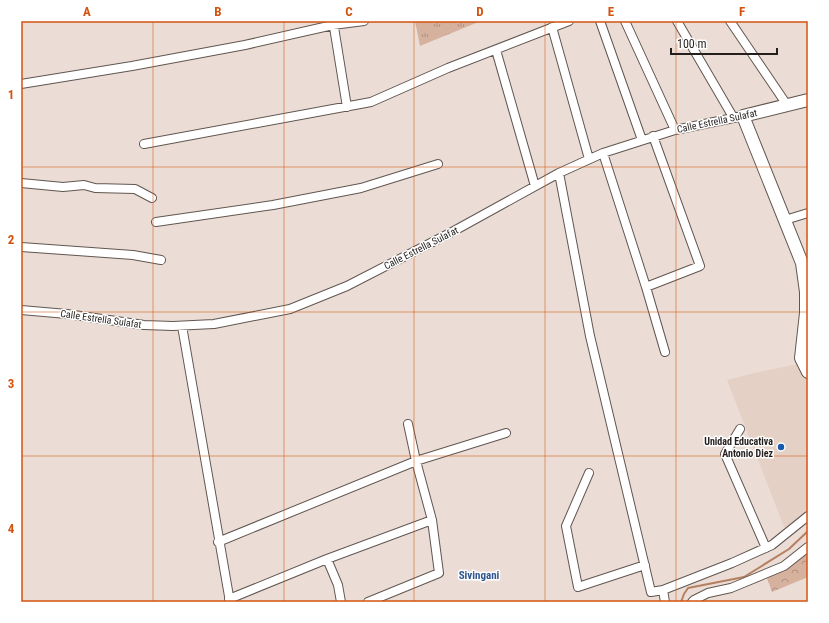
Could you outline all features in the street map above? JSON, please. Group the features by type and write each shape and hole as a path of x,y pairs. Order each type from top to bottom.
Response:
{"street":[{"path":"21,84 245,45 333,23 364,21"},
{"path":"144,144 372,102 448,68 569,21"},
{"path":"600,21 642,140"},
{"path":"625,21 675,130"},
{"path":"677,21 738,117 805,262 806,313 801,358 808,372"},
{"path":"730,21 787,105"},
{"path":"333,23 347,107"},
{"path":"552,27 589,159"},
{"path":"496,50 535,186"},
{"name":"Calle Estrella Sulafat","path":"21,310 67,314 144,325 182,326 214,324 290,309 318,299 347,286 452,232 559,173 603,153 675,130 808,100"},
{"path":"646,287 700,266 653,136"},
{"path":"603,153 665,352"},
{"path":"156,222 273,205 361,188 438,164"},
{"path":"559,173 590,336 651,592 662,590 766,548 782,538 808,516"},
{"path":"21,183 63,187 84,185 95,188 135,189 152,198"},
{"path":"785,220 808,213"},
{"path":"21,247 134,255 161,260"},
{"path":"182,326 218,542 230,600 327,559 432,520"},
{"path":"368,602 439,573 432,520 416,461 408,424"},
{"path":"740,429 725,454 766,548"},
{"path":"218,542 416,461 506,433"},
{"path":"589,473 566,526 578,587 644,565"},
{"path":"692,602 708,593 731,588 784,566 808,547"},
{"path":"327,559 338,585 341,602"},
{"path":"662,590 665,602"}],"shaded area":[{"name":"Unidad Educativa Antonio Diez","path":"798,364 808,383 808,510 786,532 727,380"}],"green space":[{"path":"415,21 481,21 420,46"},
{"path":"808,550 808,577 772,592 767,578 785,569"}],"waterway":[{"path":"681,602 688,588 744,577 789,549 808,531"}],"place":[{"name":"Unidad Educativa Antonio Diez","path":"781,447"}],"district":[{"name":"Sivingani","path":"479,575"}]}
